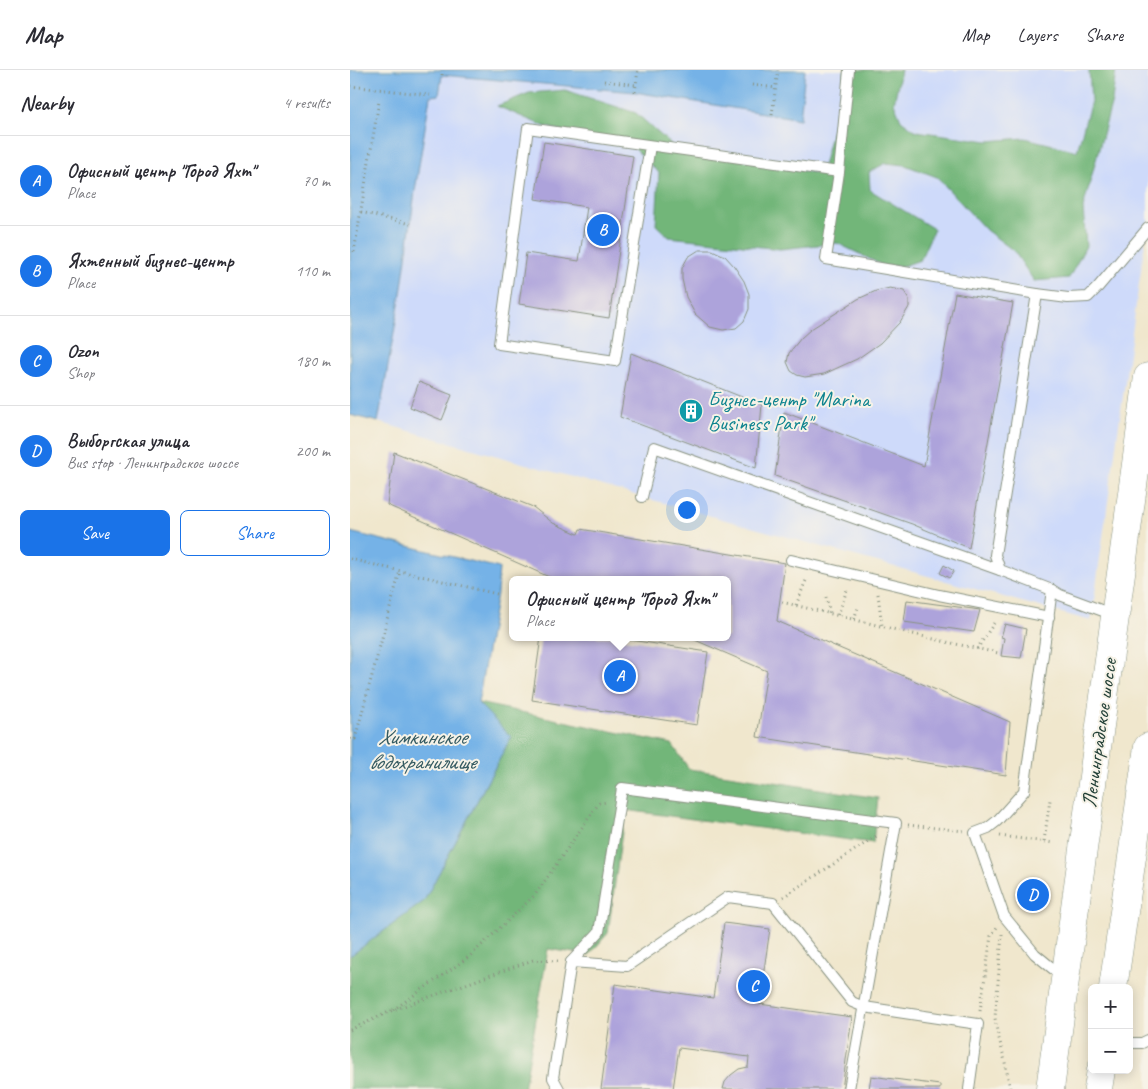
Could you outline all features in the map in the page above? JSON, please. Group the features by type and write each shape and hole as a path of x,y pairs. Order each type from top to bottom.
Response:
{"main road":[{"name":"Ленинградское шоссе","path":"1050,1089 1148,377"},
{"path":"1114,984 1148,747"},
{"path":"1098,1089 1100,1074"}],"lane":[{"path":"849,70 839,172 826,259 1037,294 1068,298 1088,297 1148,228"},
{"path":"650,146 615,362 499,344 528,128 839,172"},
{"path":"1000,570 995,555 1037,294"},
{"path":"642,496 654,447 1000,570 1115,615"},
{"path":"791,560 940,595 1049,617"},
{"path":"1052,590 1024,791 997,821 988,828 975,832 1004,916 1035,954 1066,979"},
{"path":"559,1089 554,1078 571,962 599,932 622,788 896,823 849,1089"},
{"path":"571,962 627,966 728,897 773,903 852,1002 864,1007 978,1024 969,1089"},
{"path":"1133,1042 1142,1043 1148,1040"}],"path":[{"path":"636,92 638,70"},
{"path":"772,114 778,70"},
{"path":"604,81 636,85"},
{"path":"752,85 776,88"},
{"path":"350,86 430,95"},
{"path":"354,252 379,101"},
{"path":"361,212 410,224"},
{"path":"350,559 497,594"},
{"path":"350,738 355,738 400,571"},
{"path":"796,605 810,571"},
{"path":"838,615 850,580"},
{"path":"877,586 882,626"},
{"path":"826,597 830,613"},
{"path":"782,602 998,653"},
{"path":"854,619 859,605"},
{"path":"977,649 997,618"},
{"path":"1050,800 1044,841 1054,843"},
{"path":"393,1010 470,956 535,895 599,803 620,802"},
{"path":"773,903 896,823"},
{"path":"978,1024 991,936 1004,916"},
{"path":"1004,916 995,1018 996,1031 1004,1057 1010,1089"},
{"path":"350,1030 393,1010 533,960 571,962"}],"shaded area":[{"path":"805,70 1148,70 1148,221 1091,621 378,422 402,287 430,95 439,95 442,75 635,92 799,119"}],"green space":[{"path":"845,70 901,70 894,103 901,120 916,131 988,141 1025,138 1077,151 1091,101 1089,70 1116,70 1112,101 1083,208 1086,246 1069,278 1034,281 1014,251 986,230 937,177 905,165 886,163 869,172 870,190 934,229 920,260 903,266 884,266 837,243 780,249 669,237 656,225 659,173 633,147 546,127 497,106 529,93 565,90 636,113 675,148 821,174 843,87"},
{"path":"478,703 672,744 689,769 878,798 873,843 625,810 608,933 589,955 548,949 524,1089 350,1089 350,956 424,901 511,738"}],"water":[{"path":"350,70 805,70 800,119 635,92 442,75 439,95 430,96 402,287 378,422 350,415"},
{"name":"Химкинское водохранилище","path":"350,532 499,568 497,594 478,703 511,737 424,901 350,956"}],"building":[{"path":"544,142 633,156 609,318 519,304 526,253 579,261 587,207 535,199"},
{"path":"699,250 712,250 725,256 744,281 749,294 749,309 744,321 736,328 723,330 710,327 695,314 686,297 682,279 682,268 688,257"},
{"path":"890,288 904,291 909,299 909,307 900,322 880,343 857,359 824,374 805,377 791,371 787,362 789,353 811,329 858,299 876,291"},
{"path":"955,293 1013,303 969,548 912,524 775,476 784,412 924,466"},
{"name":"Бизнес-центр \"Marina Business Park\"","path":"631,353 762,405 756,468 620,417"},
{"path":"419,382 452,395 442,420 410,407"},
{"path":"394,452 533,507 553,523 578,534 580,529 785,563 777,621 1010,722 1006,775 757,737 767,671 697,641 731,641 731,576 547,576 387,505"},
{"path":"944,565 954,571 949,578 940,573"},
{"path":"907,600 980,610 974,632 904,622"},
{"path":"1005,624 1026,629 1021,658 1001,656 1004,638 1001,637"},
{"path":"540,641 637,641 708,652 697,725 532,700"},
{"path":"724,923 770,929 759,1004 852,1017 842,1089 723,1089 725,1082 731,1075 739,1069 748,1067 749,1057 679,1048 673,1089 601,1089 615,984 713,998"},
{"path":"871,1076 940,1085 940,1089 869,1089"}],"place":[{"name":"Яхтенный бизнес-центр","path":"603,230"},
{"name":"Бизнес-центр \"Marina Business Park\"","path":"691,411"},
{"name":"Офисный центр \"Город Яхт\"","path":"620,676"},
{"name":"Выборгская улица","path":"1033,895"},
{"name":"Ozon","path":"754,986"}]}
